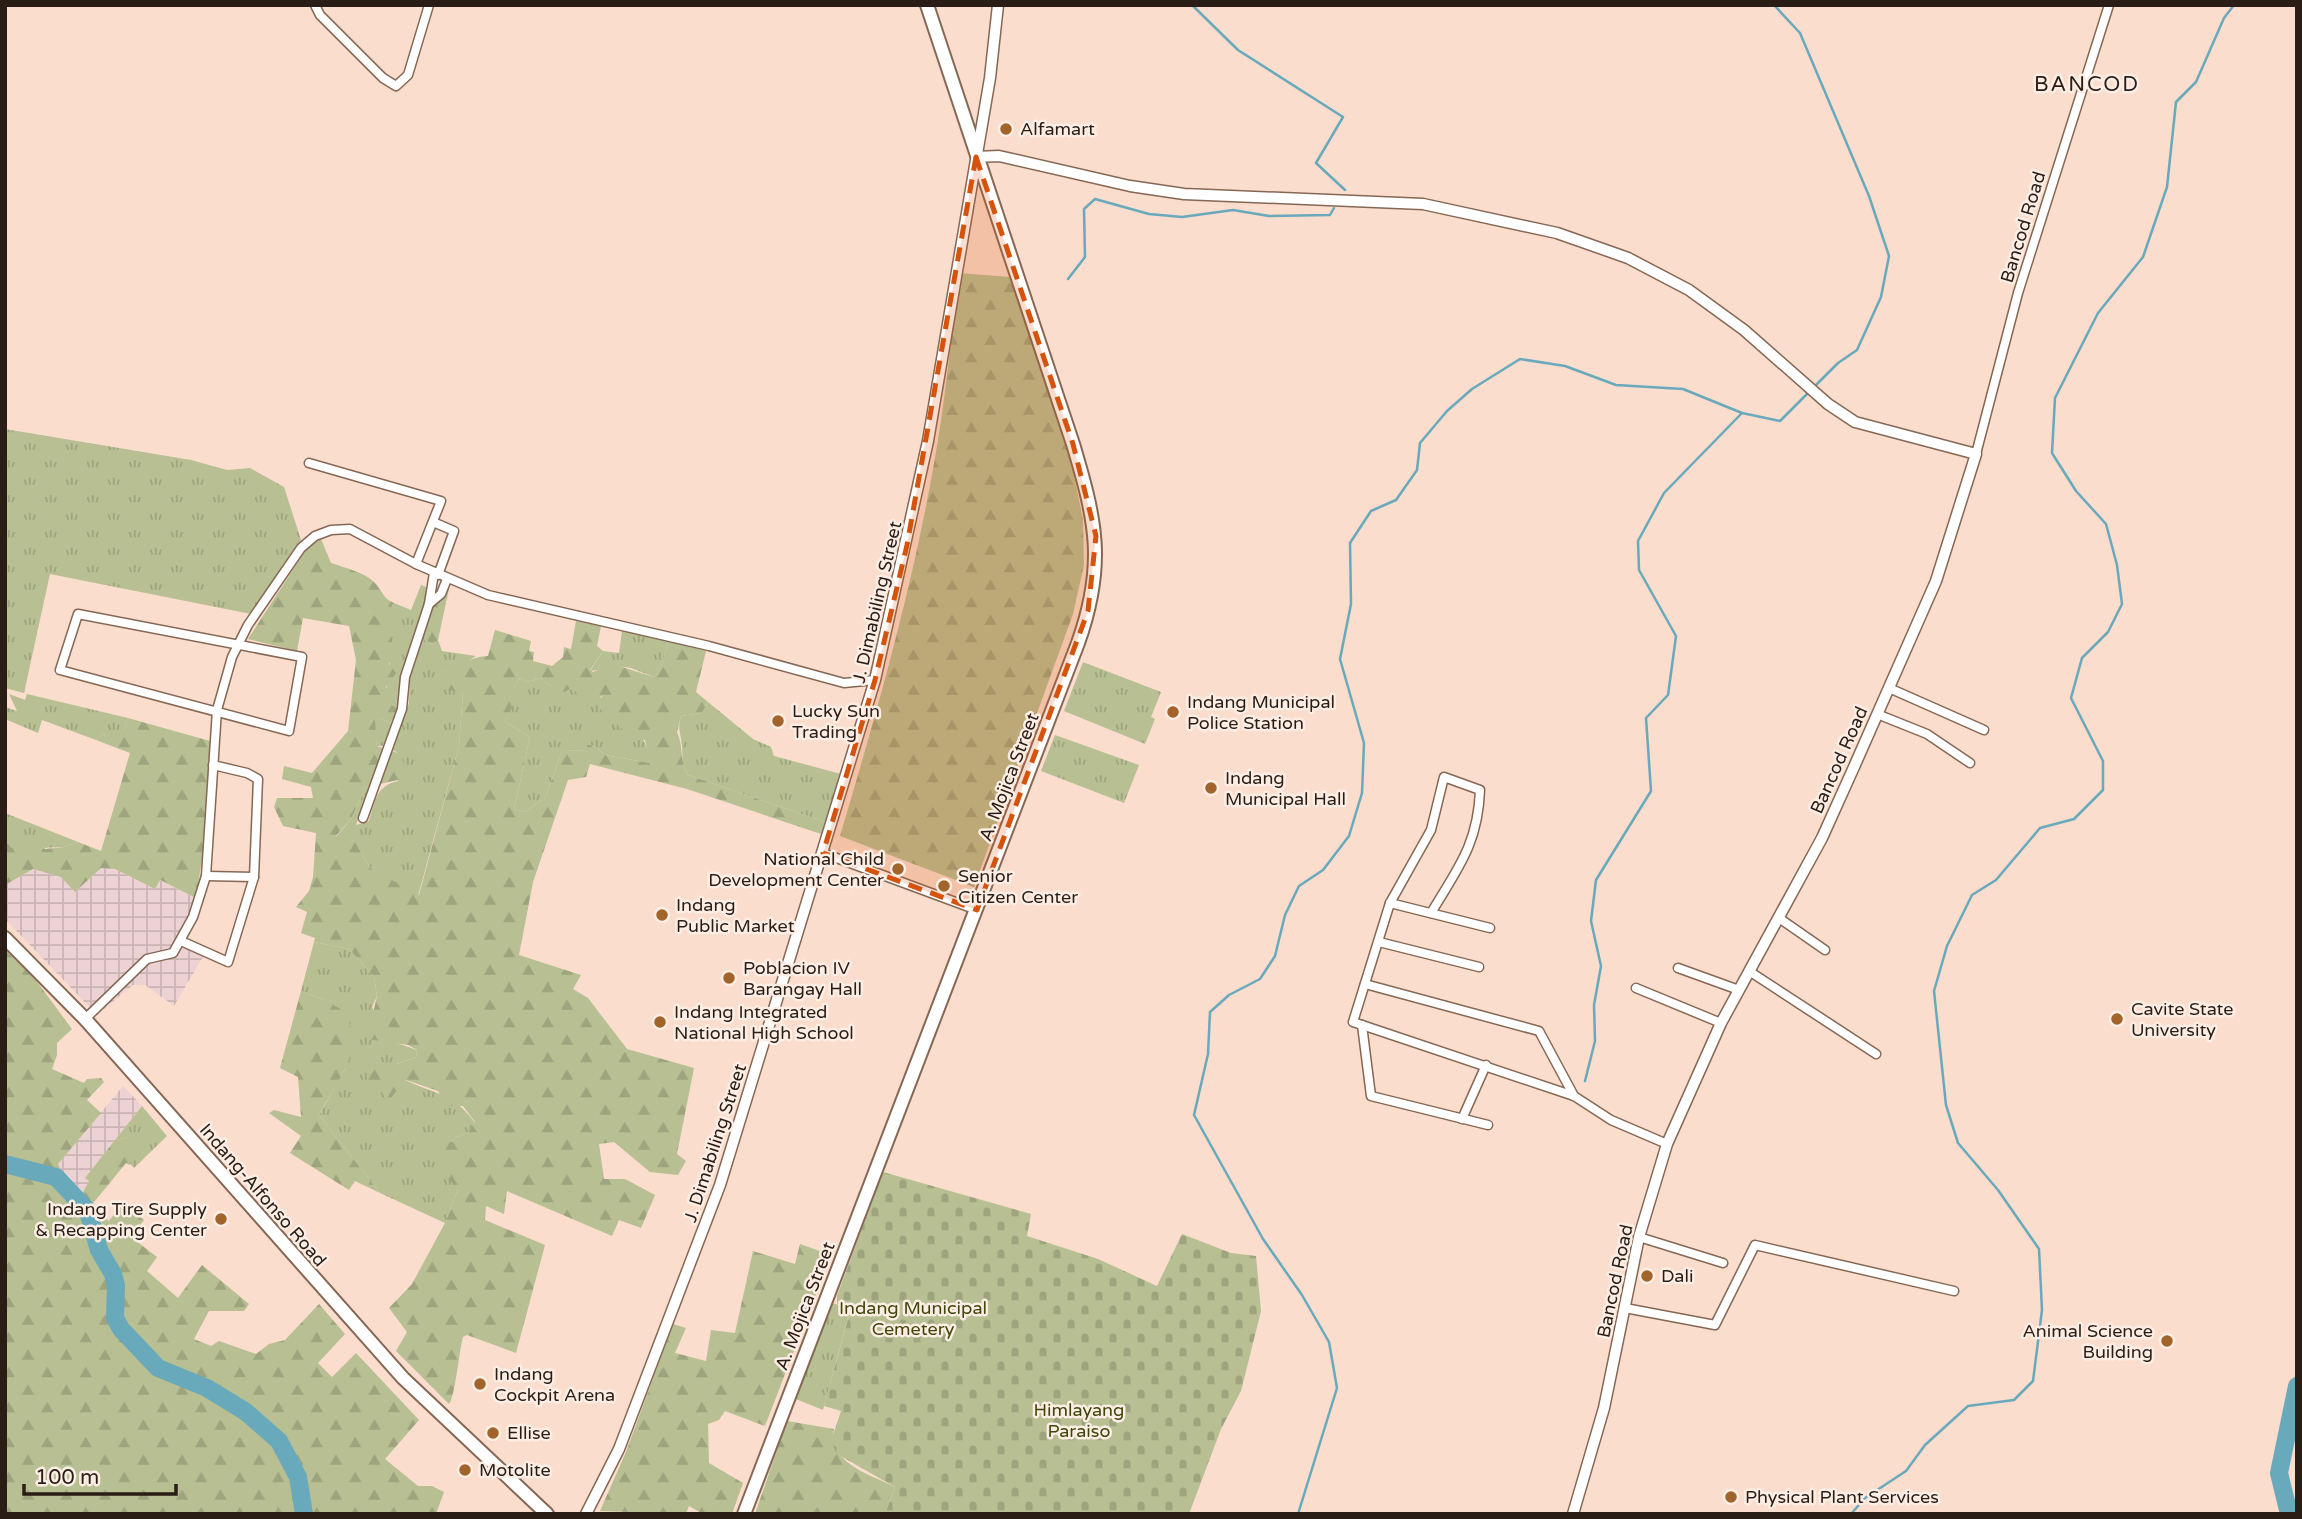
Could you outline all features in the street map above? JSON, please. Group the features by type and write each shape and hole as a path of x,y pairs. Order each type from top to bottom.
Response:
{"main road":[{"name":"A. Mojica Street","path":"744,1514 1084,626 1097,549 1092,509 1073,444 927,5"},
{"name":"Indang-Alfonso Road","path":"5,938 30,960 85,1019 380,1354 499,1471 547,1514"}],"street":[{"path":"314,5 320,15 380,76 396,86 408,75 429,5"},
{"name":"J. Dimabiling Street","path":"586,1514 619,1449 720,1185 876,680 928,442 976,157 998,5"},
{"name":"Bancod Road","path":"1573,1514 1604,1408 1639,1237 1667,1144 1721,1023 1822,838 1940,571 1976,454 2018,293 2109,5"},
{"path":"976,157 999,156 1130,186 1184,194 1395,201 1532,226 1605,249 1666,277 1724,314 1828,404 1871,428 1976,454"},
{"path":"309,463 441,501 444,506 433,522 416,565"},
{"path":"363,818 402,709 407,671 436,574 454,531 433,522"},
{"path":"85,1019 146,960 171,954 181,941 206,876 217,710 237,644 298,552 319,534 350,529 416,565 488,595 709,646 844,683 876,680"},
{"path":"429,604 441,594 447,579"},
{"path":"78,614 237,644 302,657 289,731 60,670 78,614"},
{"path":"1889,688 1984,730"},
{"path":"1877,714 1927,734 1970,763"},
{"path":"181,941 228,962 254,877 258,779 247,772 213,765"},
{"path":"1431,913 1473,841 1479,812 1480,790 1444,777 1432,830 1390,903 1353,1022 1574,1096 1611,1120 1667,1144"},
{"path":"823,853 977,910"},
{"path":"206,876 254,877"},
{"path":"1390,903 1490,928"},
{"path":"1779,918 1825,950"},
{"path":"1379,942 1479,967"},
{"path":"1678,968 1739,990"},
{"path":"1749,971 1876,1054"},
{"path":"1364,984 1539,1031 1574,1096"},
{"path":"1636,988 1721,1023"},
{"path":"1362,1025 1370,1096 1488,1125"},
{"path":"1462,1119 1486,1065"},
{"path":"1639,1237 1723,1263"},
{"path":"1625,1308 1715,1325 1755,1245 1954,1291"}],"highlighted area":[{"path":"976,157 1073,444 1096,536 1088,611 977,910 823,853 875,680 907,545"}],"shaded area":[{"path":"101,868 115,869 155,889 159,880 196,898 176,943 204,955 174,1006 145,985 133,985 97,1015 5,919 5,885 33,869 61,877 75,892"},
{"path":"123,1086 142,1106 85,1178 89,1181 82,1194 73,1195 58,1164"}],"green space":[{"path":"959,273 1011,277 1027,314 1073,471 1083,519 1084,565 1073,614 974,887 840,836 892,654 924,515 941,420"},
{"path":"5,429 191,460 227,470 250,468 284,487 301,540 251,614 50,574 24,693 5,688"},
{"path":"321,539 331,563 370,579 387,599 394,603 383,611 371,608 369,612 381,622 390,635 393,649 389,664 396,673 386,687 390,692 386,702 398,709 390,724 381,718 375,721 377,746 398,753 405,764 402,779 366,787 351,819 336,836 355,841 370,868 419,895 459,746 463,692 446,690 439,680 444,671 471,659 488,656 495,630 531,641 529,651 534,652 533,661 552,666 563,657 564,647 571,649 576,621 601,626 597,646 603,651 590,670 593,672 606,662 654,677 660,670 669,640 706,651 696,692 708,702 702,713 681,716 677,732 683,764 688,775 825,822 821,834 687,789 590,764 586,777 568,780 533,882 519,955 581,975 573,989 588,998 627,1049 694,1068 677,1154 686,1161 678,1175 650,1172 614,1142 599,1144 604,1179 625,1179 655,1195 641,1228 619,1220 612,1236 507,1191 504,1214 486,1206 485,1220 545,1245 516,1353 467,1335 463,1337 449,1404 396,1351 407,1332 389,1308 412,1284 445,1223 458,1189 441,1172 438,1148 442,1142 453,1142 456,1137 468,1133 475,1122 463,1106 446,1106 438,1091 406,1080 389,1100 368,1078 380,1062 397,1064 416,1057 417,1050 408,1045 367,1039 377,996 374,977 349,949 314,942 315,938 301,933 307,912 296,907 309,891 313,877 316,833 283,826 274,807 277,798 313,798 311,787 282,779 284,766 312,773 348,731 356,660 349,626 303,618 297,651 248,639 307,548","holes":["520,678 527,682 541,678 551,687 564,692 573,687 577,694 592,701 602,696 600,709 627,732 645,740 650,763 605,755 593,745 587,745 587,750 562,751 545,798 525,812 514,809 530,737 505,722 517,697 514,685"]},
{"path":"421,585 426,587 425,603 404,671 398,713 386,702 390,665 389,643 379,622 369,612 370,608 394,603 411,610"},
{"path":"442,586 449,589 438,640 433,645 424,639 424,633 433,605 433,593"},
{"path":"622,631 669,640 660,670 654,677 631,668 600,664 598,670 590,671 603,651 619,653"},
{"path":"423,634 425,640 433,645 438,640 442,651 476,656 461,666 444,671 463,692 459,746 418,896 370,868 355,841 336,837 351,819 366,787 369,786 356,825 369,821 381,791 398,781 398,753 393,750 409,703 410,675"},
{"path":"1083,662 1161,692 1151,717 1155,719 1145,744 1064,711"},
{"path":"520,678 527,682 541,678 551,687 586,690 612,704 634,725 642,737 650,763 605,755 593,745 587,750 562,751 545,798 525,812 514,809 530,737 505,722 516,697 514,685"},
{"path":"9,694 25,700 27,694 128,718 119,740 103,734 96,740 42,720 38,733 5,719 5,707 17,711"},
{"path":"708,702 753,739 771,747 774,756 841,774 825,822 688,775 684,767 679,728 681,716 702,713"},
{"path":"128,718 210,741 203,852 196,898 160,880 155,889 115,869 101,868 75,892 61,877 33,869 5,885 5,839 11,848 31,837 45,849 78,842 101,851 130,753 96,740 103,734 119,739"},
{"path":"381,718 390,724 393,722 383,746 377,746 374,721"},
{"path":"1055,735 1139,765 1124,803 1041,771"},
{"path":"5,813 78,842 64,847 11,849 5,839"},
{"path":"314,942 349,949 374,977 377,996 372,1007 391,1041 417,1050 416,1057 397,1064 405,1080 452,1100 475,1123 468,1133 456,1137 458,1189 445,1223 380,1193 319,1115 345,1069 325,1000 301,991"},
{"path":"5,950 32,975 72,1029 57,1043 57,1055 52,1069 84,1083 87,1079 101,1078 104,1082 87,1100 101,1113 58,1164 73,1194 82,1194 89,1181 85,1178 115,1140 130,1137 130,1145 121,1153 129,1156 130,1165 126,1163 90,1207 109,1221 123,1203 144,1220 131,1237 157,1257 147,1271 178,1298 202,1265 249,1304 244,1311 209,1311 194,1339 211,1346 219,1341 256,1354 269,1344 285,1340 319,1304 345,1334 318,1363 332,1377 356,1353 419,1420 385,1459 418,1486 432,1486 444,1492 436,1514 5,1514"},
{"path":"301,991 325,1000 347,1013 353,1037 350,1058 319,1115 380,1193 355,1181 349,1190 290,1153 301,1136 269,1113 274,1110 301,1117 298,1077 280,1068"},
{"path":"142,1106 167,1136 134,1168 120,1153 130,1137 115,1140"},
{"name":"Himlayang Paraiso","path":"883,1172 1031,1214 1027,1236 1098,1259 1157,1286 1182,1234 1231,1253 1256,1256 1261,1311 1241,1391 1221,1429 1189,1514 885,1514 895,1487 837,1454 831,1441 841,1411 824,1406 851,1308 837,1304 837,1296"},
{"path":"800,1244 831,1255 765,1426 725,1411 719,1420 708,1424 709,1463 743,1483 732,1514 703,1514 689,1506 686,1514 600,1511 626,1452 673,1324 686,1328 675,1353 706,1361 711,1330 735,1333 753,1251 795,1264"},
{"path":"830,1303 851,1307 823,1410 796,1399"},
{"path":"787,1421 834,1429 837,1451 844,1459 863,1472 895,1487 885,1514 755,1514"}],"waterway":[{"path":"1192,5 1238,50 1343,117 1316,163 1345,190"},
{"path":"1774,5 1800,33 1869,196 1889,256 1881,297 1857,350 1838,363 1815,386"},
{"path":"1851,1514 1865,1498 1906,1471 1925,1445 1968,1406 2014,1400 2033,1381 2042,1310 2039,1249 1998,1190 1958,1143 1946,1105 1934,991 1947,946 1972,895 1996,880 2040,828 2074,819 2103,790 2103,761 2071,698 2082,658 2108,632 2122,604 2117,565 2106,524 2076,491 2052,453 2055,398 2098,313 2143,257 2167,187 2176,102 2196,82 2224,18 2234,5"},
{"path":"1068,279 1085,257 1084,209 1095,199 1149,214 1182,217 1233,210 1269,216 1330,215 1334,208"},
{"path":"1298,1514 1337,1388 1329,1342 1302,1295 1263,1239 1194,1115 1208,1054 1210,1012 1229,995 1260,979 1275,956 1285,915 1299,886 1323,870 1349,836 1362,793 1364,743 1340,659 1351,604 1350,543 1371,511 1396,500 1417,470 1420,443 1447,411 1472,389 1520,359 1565,366 1616,385 1683,389 1742,413 1780,421 1810,391"},
{"path":"1585,1081 1595,1041 1594,1005 1601,966 1591,921 1596,880 1651,791 1646,718 1668,695 1676,636 1639,570 1638,541 1664,493 1742,413"},
{"path":"5,1164 56,1177 88,1211 99,1250 113,1274 116,1286 115,1318 121,1329 158,1368 207,1388 246,1412 279,1441 298,1477 304,1514"},
{"path":"2289,1514 2279,1473 2297,1386"}],"place":[{"name":"Alfamart","path":"1006,129"},
{"name":"Indang Municipal Police Station","path":"1173,712"},
{"name":"Lucky Sun Trading","path":"778,721"},
{"name":"Indang Municipal Hall","path":"1211,788"},
{"name":"National Child Development Center","path":"898,869"},
{"name":"Senior Citizen Center","path":"944,886"},
{"name":"Indang Public Market","path":"662,915"},
{"name":"Poblacion IV Barangay Hall","path":"729,978"},
{"name":"Cavite State University","path":"2117,1019"},
{"name":"Indang Integrated National High School","path":"660,1022"},
{"name":"Indang Tire Supply & Recapping Center","path":"221,1219"},
{"name":"Dali","path":"1647,1276"},
{"name":"Animal Science Building","path":"2167,1341"},
{"name":"Indang Cockpit Arena","path":"480,1384"},
{"name":"Ellise","path":"493,1433"},
{"name":"Motolite","path":"465,1470"},
{"name":"Physical Plant Services","path":"1731,1497"}],"district":[{"name":"BANCOD","path":"2087,84"}],"park label":[{"name":"Indang Municipal Cemetery","path":"913,1318"}]}
